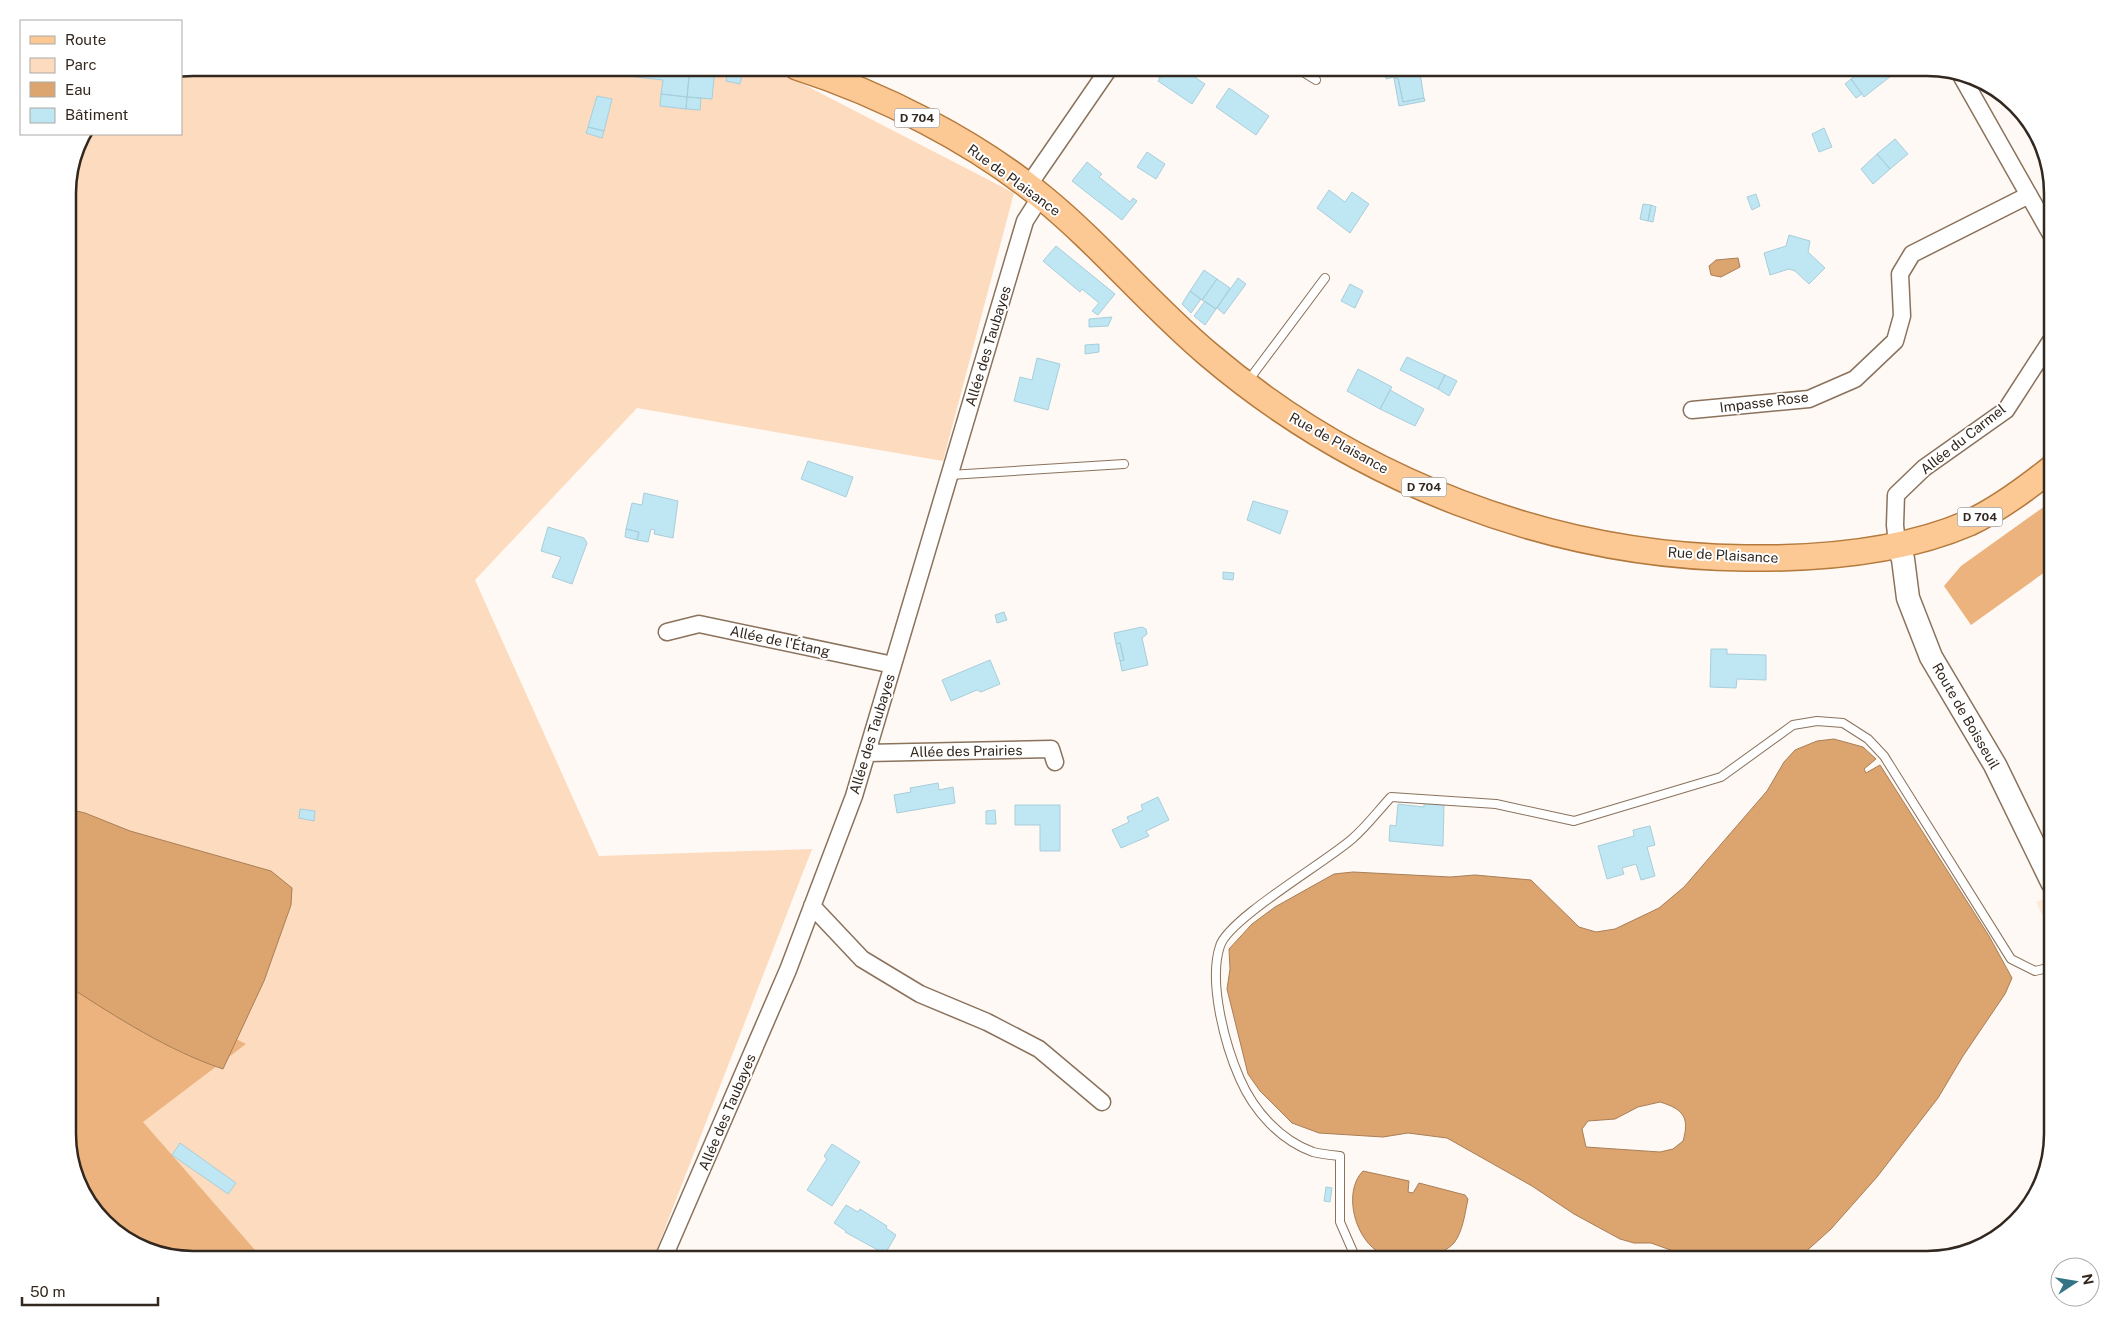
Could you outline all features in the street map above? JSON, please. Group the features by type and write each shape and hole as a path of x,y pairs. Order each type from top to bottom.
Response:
{"main road":[{"name":"Rue de Plaisance","path":"820,77 899,109 966,145 1035,191 1082,231 1173,323 1245,384 1334,443 1402,478 1494,515 1560,534 1633,548 1726,558 1804,558 1851,554 1897,544 1968,523 1996,508 2043,474"},
{"name":"Route de Boisseuil","path":"1897,544 1903,559 1908,598 1931,657 1995,765 2044,865"}],"street":[{"name":"Allée des Taubayes","path":"668,1251 788,970 854,796 1035,191 1105,76"},
{"path":"1965,83 2043,220"},
{"name":"Impasse Rose","path":"1692,410 1808,399 1855,379 1894,341 1902,316 1900,274 1912,254 2029,195"},
{"name":"Allée du Carmel","path":"1897,544 1895,525 1896,495 1924,468 2006,410 2043,353"},
{"name":"Allée de l'Étang","path":"667,632 700,624 893,665"},
{"name":"Allée des Prairies","path":"867,753 1051,750 1055,762"},
{"path":"812,906 862,959 920,994 987,1022 1039,1049 1102,1102"}],"lane":[{"path":"1310,76 1316,80"},
{"path":"1245,384 1325,278"},
{"path":"950,475 1124,464"},
{"path":"1353,1251 1340,1222 1340,1156 1314,1152 1281,1135 1262,1114 1244,1087 1232,1061 1225,1032 1217,990 1216,963 1220,944 1238,922 1352,839 1391,797 1496,804 1574,821 1721,778 1793,725 1816,721 1843,724 1868,739 1884,756 2011,959 2036,971 2044,969"}],"shaded area":[{"path":"2043,507 2043,573 1971,625 1944,586 1961,566"},
{"path":"2044,899 2044,918 2036,902"},
{"path":"77,955 246,1044 143,1122 256,1251 178,1250 149,1242 122,1226 101,1205 92,1192 80,1164 77,1141"}],"green space":[{"path":"186,77 800,77 799,82 1014,193 943,461 637,408 475,580 599,856 812,849 656,1251 256,1251 142,1122 246,1044 77,955 77,178 80,163 92,135 182,135 182,78"}],"water":[{"path":"1738,258 1740,267 1721,277 1711,275 1709,266 1716,260"},
{"path":"1834,739 1863,747 1876,759 1864,769 1866,773 1880,765 1989,936 2012,978 2005,994 1963,1056 1938,1098 1877,1177 1831,1229 1807,1251 1673,1251 1651,1243 1634,1243 1620,1239 1574,1214 1532,1186 1447,1138 1408,1133 1383,1137 1319,1133 1292,1123 1260,1091 1248,1074 1227,989 1230,969 1229,949 1252,924 1275,907 1334,874 1353,872 1450,877 1475,875 1531,880 1579,927 1596,932 1615,929 1659,908 1684,887 1767,791 1784,762 1795,750 1817,741","holes":["1660,1102 1674,1108 1683,1115 1686,1126 1683,1141 1673,1149 1660,1152 1586,1147 1582,1129 1588,1121 1615,1119 1638,1107"]},
{"path":"77,811 130,831 271,871 292,888 291,905 264,981 223,1069 182,1053 124,1021 77,992"},
{"path":"1363,1171 1409,1181 1408,1192 1413,1193 1419,1183 1465,1195 1468,1199 1460,1233 1454,1243 1443,1251 1378,1251 1365,1238 1354,1216 1353,1191"}],"building":[{"path":"1161,76 1194,76 1205,84 1192,104 1158,81"},
{"path":"1394,76 1421,76 1424,98 1403,102 1398,78"},
{"path":"1855,76 1891,76 1864,97 1851,79"},
{"path":"634,77 689,77 687,97 661,94 663,80"},
{"path":"689,77 714,77 712,99 687,97"},
{"path":"727,77 742,77 740,84 726,81"},
{"path":"1394,78 1398,78 1403,102 1424,98 1425,101 1399,106"},
{"path":"1851,79 1862,94 1856,98 1845,84"},
{"path":"1229,88 1269,116 1256,135 1216,107"},
{"path":"661,94 687,97 686,109 660,106"},
{"path":"597,96 612,99 604,131 588,127"},
{"path":"687,97 701,98 700,110 686,109"},
{"path":"588,127 604,131 602,138 586,133"},
{"path":"1824,128 1832,147 1819,152 1812,134"},
{"path":"1895,139 1908,154 1890,169 1877,154"},
{"path":"1147,152 1165,164 1156,179 1137,167"},
{"path":"1877,154 1890,169 1873,184 1861,169"},
{"path":"1087,162 1102,174 1099,177 1130,202 1133,198 1137,201 1122,220 1072,181"},
{"path":"1329,190 1345,202 1352,192 1369,204 1350,233 1317,208"},
{"path":"1756,194 1760,206 1752,210 1747,197"},
{"path":"1643,204 1651,205 1648,221 1640,219"},
{"path":"1651,205 1656,207 1653,222 1648,221"},
{"path":"1789,235 1810,241 1808,252 1825,268 1809,284 1795,271 1789,269 1770,275 1764,253 1786,246"},
{"path":"1056,246 1115,294 1098,315 1092,311 1099,303 1082,289 1080,292 1043,261"},
{"path":"1204,270 1217,279 1202,300 1190,291"},
{"path":"1238,278 1246,284 1224,314 1217,308"},
{"path":"1217,279 1230,288 1216,309 1202,300"},
{"path":"1350,284 1363,291 1355,308 1341,301"},
{"path":"1190,291 1201,299 1191,313 1182,304"},
{"path":"1205,301 1216,309 1205,325 1194,316"},
{"path":"1112,317 1108,326 1089,327 1089,319"},
{"path":"1099,344 1099,352 1085,354 1085,345"},
{"path":"1407,357 1445,375 1438,389 1400,370"},
{"path":"1037,358 1060,364 1048,410 1014,401 1020,377 1032,380"},
{"path":"1358,369 1392,387 1380,409 1347,391"},
{"path":"1445,375 1457,381 1449,396 1438,389"},
{"path":"1390,390 1424,409 1415,426 1380,409"},
{"path":"808,461 853,477 846,497 801,479"},
{"path":"644,493 678,501 673,538 654,534 655,530 651,529 648,542 637,540 639,532 626,529 632,503 642,505"},
{"path":"1253,501 1288,511 1280,534 1247,520"},
{"path":"548,527 584,538 587,543 572,584 552,577 561,557 541,551"},
{"path":"626,529 639,532 637,540 625,537"},
{"path":"1223,572 1234,573 1233,580 1223,579"},
{"path":"1004,612 1007,620 997,623 995,615"},
{"path":"1142,627 1146,629 1147,634 1142,638 1148,665 1122,671 1120,661 1124,660 1120,643 1116,644 1114,633"},
{"path":"1120,643 1124,660 1120,661 1116,644"},
{"path":"1711,649 1727,649 1727,654 1766,655 1766,680 1737,679 1736,688 1710,687"},
{"path":"990,660 1000,684 981,692 977,690 951,701 942,680"},
{"path":"938,783 939,790 953,787 955,803 897,813 894,795 911,792 910,788"},
{"path":"1158,797 1169,820 1146,831 1149,836 1121,848 1112,830 1129,822 1127,817 1143,810 1141,805"},
{"path":"1424,803 1444,805 1443,846 1389,841 1390,825 1396,826 1398,804 1424,807"},
{"path":"1015,805 1060,805 1060,851 1040,851 1040,825 1015,825"},
{"path":"300,809 315,811 314,821 299,818"},
{"path":"995,810 996,824 986,824 986,811"},
{"path":"1650,826 1655,845 1647,847 1655,876 1641,880 1636,864 1622,868 1624,874 1607,879 1598,846 1634,836 1633,830"},
{"path":"180,1143 236,1183 228,1194 172,1155"},
{"path":"832,1144 860,1162 832,1206 807,1190 827,1159 824,1156"},
{"path":"1326,1187 1332,1188 1330,1202 1324,1201"},
{"path":"846,1205 858,1212 860,1209 887,1226 886,1228 896,1235 887,1251 880,1251 845,1232 834,1223"}]}
